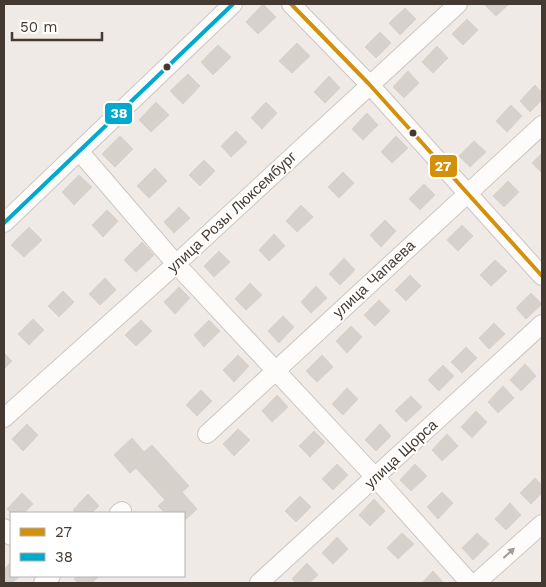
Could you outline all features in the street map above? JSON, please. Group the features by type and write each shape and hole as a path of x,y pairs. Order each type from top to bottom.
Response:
{"street":[{"path":"4,223 233,4"},
{"path":"291,4 370,84 542,276"},
{"name":"улица Розы Люксембург","path":"4,418 176,264 458,4"},
{"name":"улица Чапаева","path":"207,434 542,125"},
{"path":"79,152 176,264 277,370 470,583"},
{"name":"улица Щорса","path":"260,583 542,324"},
{"path":"476,583 542,524"}],"building":[{"path":"263,4 276,17 258,34 246,22"},
{"path":"509,4 496,16 485,5"},
{"path":"405,8 416,19 400,35 389,23"},
{"path":"467,19 478,30 463,45 452,34"},
{"path":"380,32 391,43 376,58 365,47"},
{"path":"297,43 310,56 292,73 279,61"},
{"path":"218,45 231,57 213,75 201,62"},
{"path":"437,46 448,58 433,73 422,62"},
{"path":"408,71 419,83 404,98 393,87"},
{"path":"188,74 200,86 183,104 170,91"},
{"path":"329,76 340,88 325,103 314,92"},
{"path":"535,85 542,93 542,100 530,112 520,101"},
{"path":"156,102 169,115 151,132 139,120"},
{"path":"266,102 277,113 262,129 251,118"},
{"path":"511,105 522,116 507,132 496,121"},
{"path":"367,113 378,125 363,140 352,129"},
{"path":"236,131 247,142 231,157 221,146"},
{"path":"120,136 133,149 115,167 102,154"},
{"path":"396,136 408,148 392,163 381,152"},
{"path":"474,141 486,152 470,167 459,156"},
{"path":"542,153 542,173 532,163"},
{"path":"204,160 215,171 200,186 189,175"},
{"path":"155,168 167,181 149,198 137,186"},
{"path":"343,172 354,183 339,198 328,187"},
{"path":"79,175 92,187 74,205 62,192"},
{"path":"508,181 519,192 504,207 493,196"},
{"path":"424,184 435,195 420,210 409,199"},
{"path":"301,205 313,217 297,232 286,221"},
{"path":"179,207 190,218 174,233 164,222"},
{"path":"107,210 118,221 103,237 92,225"},
{"path":"385,220 396,231 381,247 370,235"},
{"path":"462,225 473,236 458,251 447,240"},
{"path":"29,227 42,240 24,257 11,245"},
{"path":"274,234 285,246 269,261 259,250"},
{"path":"142,242 154,255 136,272 124,260"},
{"path":"219,251 230,262 214,277 204,266"},
{"path":"344,258 355,270 340,285 329,274"},
{"path":"495,260 507,271 491,286 480,275"},
{"path":"410,275 421,286 406,301 395,290"},
{"path":"105,278 116,290 100,305 89,294"},
{"path":"250,283 262,295 246,310 235,299"},
{"path":"316,286 327,298 311,313 301,302"},
{"path":"179,287 190,298 175,314 164,302"},
{"path":"63,291 74,302 59,317 48,306"},
{"path":"531,293 542,304 526,319 516,308"},
{"path":"379,300 390,311 375,326 364,315"},
{"path":"283,316 294,327 279,343 268,331"},
{"path":"33,319 44,330 29,345 18,334"},
{"path":"141,320 152,331 136,346 125,335"},
{"path":"209,320 220,331 204,347 194,335"},
{"path":"494,323 505,334 489,349 479,338"},
{"path":"351,326 362,337 347,353 336,341"},
{"path":"466,347 477,358 462,373 451,362"},
{"path":"4,353 12,361 4,369"},
{"path":"238,355 249,366 234,382 223,370"},
{"path":"322,355 333,367 317,382 306,371"},
{"path":"525,364 536,376 521,391 510,380"},
{"path":"443,365 454,376 439,391 428,380"},
{"path":"503,386 514,398 498,413 488,402"},
{"path":"347,388 358,399 343,415 332,404"},
{"path":"201,390 212,401 197,416 186,405"},
{"path":"277,395 288,407 272,422 262,411"},
{"path":"411,396 422,407 406,422 395,411"},
{"path":"476,411 487,422 472,438 461,427"},
{"path":"27,424 38,435 23,451 12,439"},
{"path":"380,424 391,436 376,451 365,440"},
{"path":"238,429 250,440 234,456 223,444"},
{"path":"314,431 325,442 310,457 299,446"},
{"path":"447,434 458,446 442,461 432,450"},
{"path":"132,438 144,452 152,445 189,486 182,492 197,509 185,520 185,512 164,512 158,506 165,500 136,468 130,473 114,455"},
{"path":"337,464 348,475 333,490 322,479"},
{"path":"415,464 427,476 411,491 400,480"},
{"path":"535,478 542,485 542,493 531,504 520,493"},
{"path":"442,492 453,503 438,519 427,507"},
{"path":"22,493 33,504 25,512 10,512 7,509"},
{"path":"88,494 99,506 93,512 76,512 73,510"},
{"path":"300,496 311,507 296,522 285,511"},
{"path":"374,499 385,511 370,526 359,515"},
{"path":"510,503 521,515 506,530 495,519"},
{"path":"402,533 414,544 398,559 387,548"},
{"path":"477,533 489,544 473,560 462,548"},
{"path":"337,537 348,549 333,564 322,553"},
{"path":"10,563 10,577 19,577 12,583 4,583 4,569"},
{"path":"307,563 318,575 309,583 296,583 292,579"},
{"path":"433,571 444,583 422,583"},
{"path":"76,577 98,577 92,583 78,583 74,579"}],"transit line":[{"name":"38","path":"4,223 233,4"},
{"name":"27","path":"291,4 369,84 542,276"}]}
